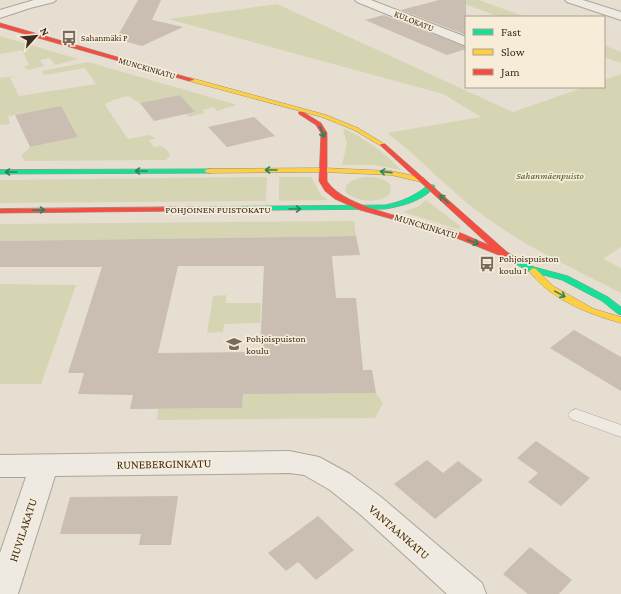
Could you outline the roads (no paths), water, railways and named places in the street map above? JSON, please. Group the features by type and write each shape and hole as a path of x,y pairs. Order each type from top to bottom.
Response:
{"main road":[{"name":"MUNCKINKATU","path":"0,25 344,123 368,134 386,147 504,254"},
{"name":"MUNCKINKATU","path":"294,108 319,124 324,133 324,181 328,189 338,197 363,208 445,231 504,254 531,269 564,278 605,299 621,312"},
{"path":"0,172 324,170 391,173 427,184"},
{"name":"POHJOINEN PUISTOKATU","path":"0,211 363,208 400,205 417,198 427,184"},
{"name":"MUNCKINKATU","path":"531,269 550,288 591,311 621,320"}],"street":[{"path":"0,14 27,5 50,0"},
{"name":"KULOKATU","path":"361,0 465,42"},
{"path":"572,0 621,16"},
{"name":"RUNEBERGINKATU","path":"0,466 289,462 309,465 326,473"},
{"name":"HUVILAKATU","path":"2,594 44,466"},
{"name":"VANTAANKATU","path":"326,473 370,506 470,594"}],"lane":[{"path":"576,415 621,430"}],"place":[{"name":"Sahanmäki P","path":"69,38"},
{"name":"Pohjoispuiston koulu I","path":"487,264"},
{"name":"Pohjoispuiston koulu","path":"234,344"}],"park label":[{"name":"Sahanmäenpuisto","path":"550,175"}]}
